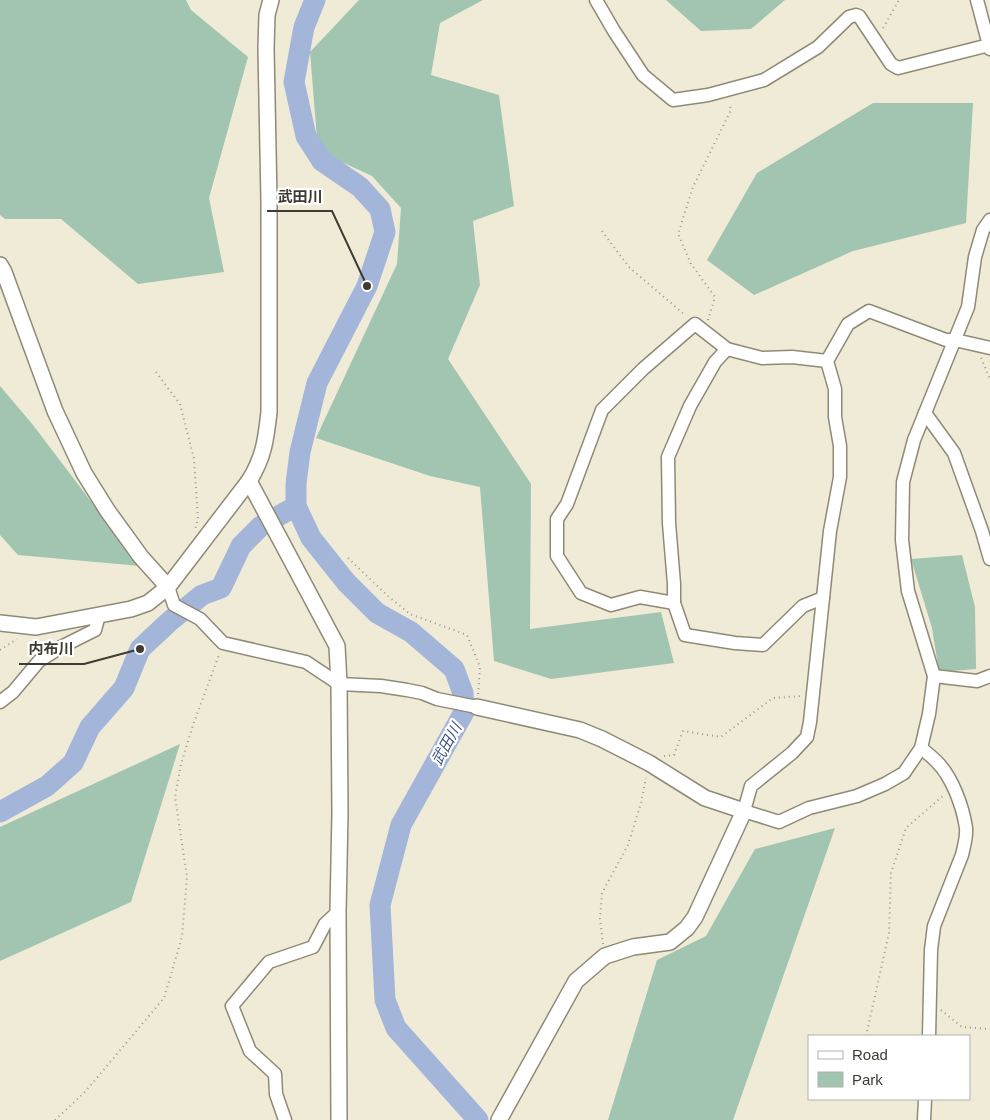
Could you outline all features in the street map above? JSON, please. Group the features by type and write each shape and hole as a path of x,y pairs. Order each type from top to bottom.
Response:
{"street":[{"path":"0,623 36,627 131,609 148,603 168,587 252,487 263,455 269,412 270,201 266,48 267,15 271,0"},
{"path":"596,0 643,74 673,100 726,90 764,80 818,47 849,17 856,15 859,16 891,64 898,68 989,47 977,0"},
{"path":"0,265 56,411 84,473 140,557 168,587 174,604 200,619 223,643 306,662 339,684 381,686 422,693 437,699 580,730 649,763 705,798 778,822 809,808 857,796 885,784 904,773 921,748 929,714 934,676 908,591 902,540 904,482 914,440 968,307 975,257 983,230 990,220"},
{"path":"499,1120 576,982 605,956 634,947 670,942 687,928 696,917 744,811 752,786 792,753 807,737 830,531 840,477 840,446 835,417 835,389 826,361 848,324 869,311 946,340 955,340 990,348"},
{"path":"674,603 640,597 611,605 581,593 557,556 557,519 566,504 602,410 643,369 700,328 727,349 762,358 792,356 826,361"},
{"path":"727,349 715,362 695,397 668,457 669,523 674,603 686,635 735,643 763,645 803,606 823,598"},
{"path":"925,413 954,453 990,559"},
{"path":"252,487 337,646 340,813 338,912 339,1120"},
{"path":"0,702 13,692 39,662 62,646 95,630 99,615"},
{"path":"934,676 977,681 990,676"},
{"path":"921,748 938,762 954,787 966,828 965,844 934,926 930,950 928,1035"},
{"path":"285,1120 276,1094 276,1074 250,1051 232,1006 269,962 313,947 326,924 338,912"},
{"path":"924,1120 925,1100"}],"path":[{"path":"875,41 899,0"},
{"path":"602,231 629,268 700,328 715,296 691,264 678,234 693,187 731,110 726,90"},
{"path":"975,344 990,379"},
{"path":"156,372 180,404 194,459 198,519 192,537"},
{"path":"348,558 410,614 467,635 480,667 477,707"},
{"path":"56,1120 85,1092 164,998 182,936 186,877 175,797 181,764 193,725 223,643"},
{"path":"605,956 600,920 602,893 628,845 641,803 651,757 674,755 684,731 721,737 773,698 813,695"},
{"path":"866,1035 889,933 891,873 906,828 954,787"},
{"path":"930,1001 962,1027 990,1029"}],"green space":[{"path":"0,0 186,0 191,10 248,57 209,198 224,272 138,284 61,219 5,219 0,215"},
{"path":"359,0 483,0 440,23 431,75 499,95 514,206 473,221 480,285 448,359 531,484 530,629 661,612 674,663 551,679 494,661 480,487 430,476 316,438 397,264 401,208 372,176 318,151 310,52"},
{"path":"666,0 785,0 751,29 701,31"},
{"path":"873,103 973,103 966,223 853,251 754,295 707,260 757,173"},
{"path":"0,386 33,425 140,566 18,555 0,535"},
{"path":"962,555 975,607 976,669 939,672 932,628 911,559"},
{"path":"180,744 131,902 0,961 0,827"},
{"path":"835,828 733,1120 608,1120 657,960 706,936 755,849"}],"waterway":[{"name":"武田川","path":"315,0 304,27 294,82 306,136 322,161 360,187 380,209 385,232 367,286 317,383 300,452 296,484 296,506 311,538 346,582 377,613 411,632 454,669 463,693 464,712 401,825 380,905 385,1000 396,1028 478,1120"},
{"path":"0,812 47,786 73,763 90,727 124,688 140,649 202,595 221,588 241,546 261,526 296,506"}],"place":[{"name":"武田川","path":"367,286"},
{"name":"内布川","path":"140,649"}]}
